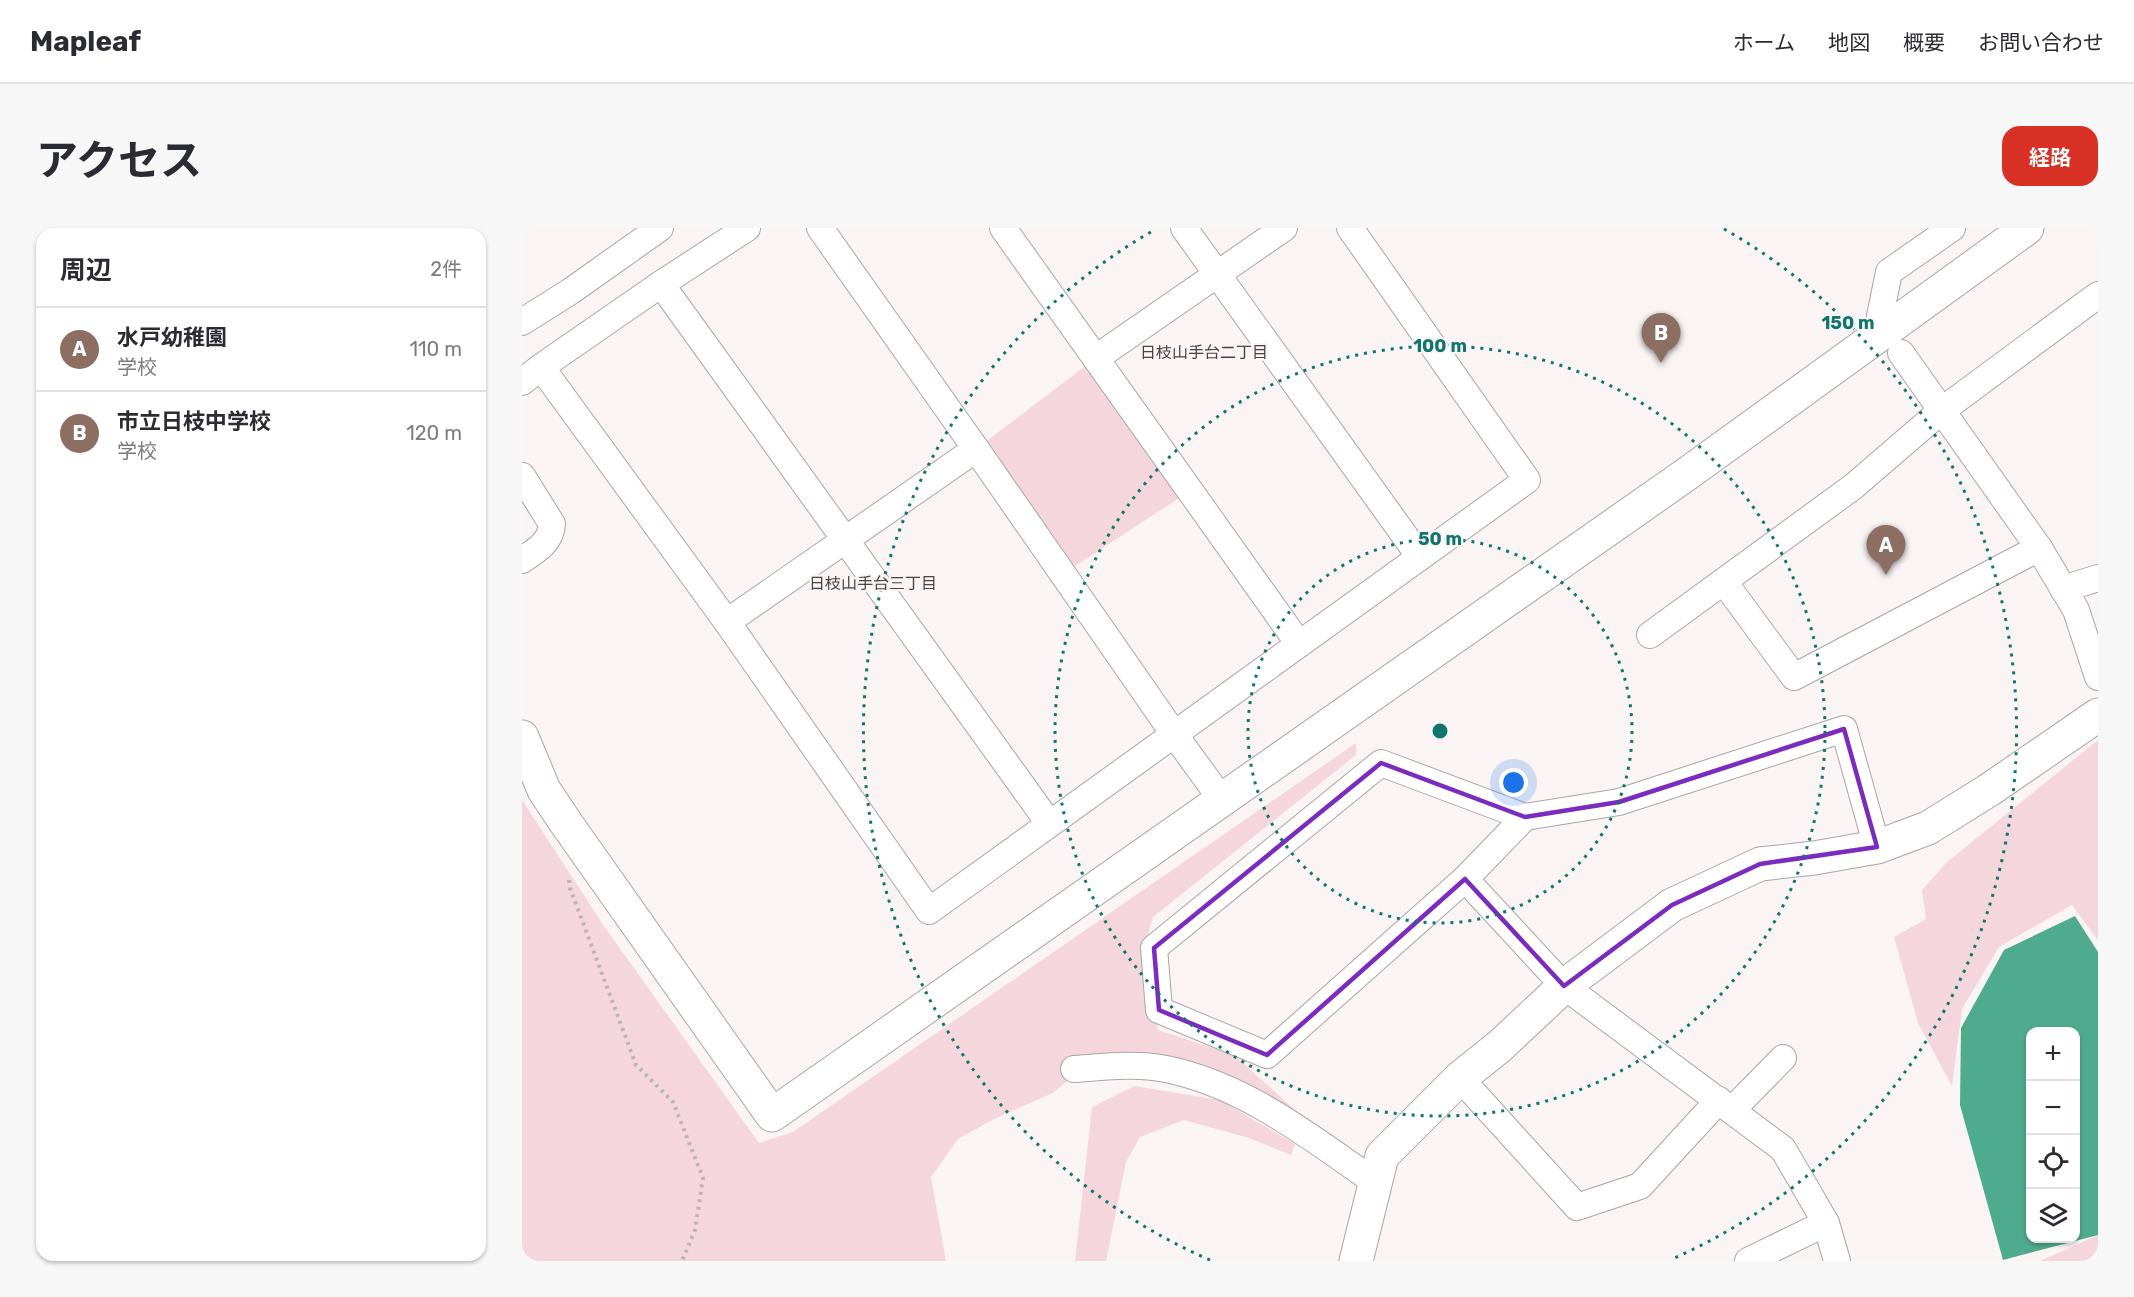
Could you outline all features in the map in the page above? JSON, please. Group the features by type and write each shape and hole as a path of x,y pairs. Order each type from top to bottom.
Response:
{"street":[{"path":"522,322 571,291 660,228"},
{"path":"747,228 661,284 532,374 727,622 928,911 1527,480 1350,228"},
{"path":"820,228 1222,800"},
{"path":"1003,228 1299,644"},
{"path":"1184,228 1420,557"},
{"path":"1096,358 1284,228"},
{"path":"1880,316 1889,272 1952,228"},
{"path":"522,737 544,790 566,824 772,1115 1684,476 2027,228"},
{"path":"661,284 1049,823"},
{"path":"1650,635 1854,486 1941,411 2098,296"},
{"path":"1901,353 2039,548 2076,610 2098,677"},
{"path":"727,622 976,449"},
{"path":"522,476 552,524 552,533 540,548 522,560"},
{"path":"1724,582 1794,677 2039,548"},
{"path":"2063,589 2098,578"},
{"path":"1356,1261 1382,1156 1460,1078 1500,1046 1564,986 1672,904 1760,864 1814,858 1877,847 1928,828 1989,790 2098,715"},
{"path":"1525,817 1465,879 1267,1055 1159,1010 1154,948 1381,763 1525,817 1619,802 1844,729 1877,847"},
{"path":"1465,879 1564,986 1783,1149 1826,1223 1837,1261"},
{"path":"1460,1078 1577,1207 1640,1186 1725,1105 1783,1058"},
{"path":"1074,1069 1126,1066 1164,1068 1207,1080 1247,1097 1375,1182"},
{"path":"1748,1261 1826,1223"}],"path":[{"path":"569,877 570,888 636,1065 673,1102 702,1178 695,1230 682,1261"}],"highlighted area":[{"path":"1844,729 1877,847 1760,864 1672,905 1564,986 1465,879 1267,1055 1159,1010 1154,948 1381,763 1525,817 1619,802"}],"shaded area":[{"path":"1096,358 1190,491 1063,574 976,449"},
{"path":"2098,740 2098,940 2072,905 1999,947 1962,1009 1952,1086 1918,1023 1894,937 1926,919 1922,890 1947,862"},
{"path":"1356,743 1356,755 1153,917 1143,952 1158,1030 1234,1055 1316,1129 1232,1078 1093,1060 1053,1093 996,1118 958,1139 931,1177 946,1261 522,1261 522,800 604,926 759,1143 793,1132"},
{"path":"2075,916 2098,952 2098,1235 2080,1240 2080,1027 2026,1027 2026,1243 2068,1243 2003,1260 1960,1105 1961,1028 2004,950"},
{"path":"1134,1086 1220,1100 1295,1144 1291,1155 1249,1138 1184,1120 1140,1137 1126,1162 1106,1261 1075,1261 1092,1107"},
{"path":"2098,1235 2098,1261 2040,1261"}],"place":[{"name":"市立日枝中学校","path":"1661,363"},
{"name":"水戸幼稚園","path":"1886,575"}],"district":[{"name":"日枝山手台二丁目","path":"1204,352"},
{"name":"日枝山手台三丁目","path":"873,583"}]}
